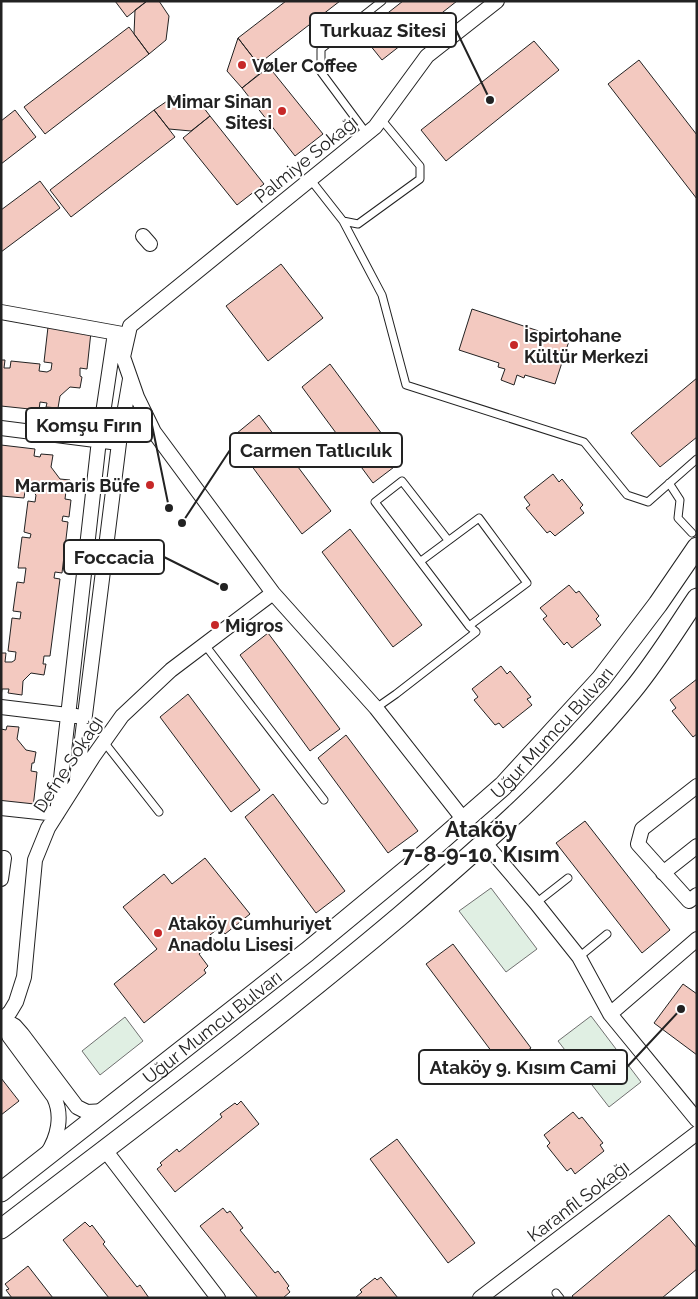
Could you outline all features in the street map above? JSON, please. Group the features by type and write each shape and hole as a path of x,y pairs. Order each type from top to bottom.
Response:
{"main road":[{"name":"Uğur Mumcu Bulvarı","path":"1,1192 307,952 416,862 503,786 601,679 658,604 694,540"},
{"name":"Uğur Mumcu Bulvarı","path":"1,1230 325,979 484,842 579,750 633,690 697,598"},
{"path":"464,820 484,842"},
{"path":"86,1126 105,1150"}],"street":[{"name":"Palmiye Sokağı","path":"122,334 375,127 427,56 497,1"},
{"path":"1,312 122,334"},
{"path":"122,334 123,357 137,397 154,432 273,593 376,708 464,820"},
{"path":"1,808 57,814 99,440 122,334"},
{"path":"77,782 119,442 130,378"},
{"path":"1,428 119,442"},
{"name":"Defne Sokağı","path":"2,1020 16,1002 24,977 35,860 48,828 77,782 122,716 171,670 273,593"},
{"path":"1,707 84,717"},
{"path":"697,786 642,828 638,844 688,902 697,895"},
{"path":"484,842 579,957 610,1014 697,1120"},
{"path":"663,872 697,846"},
{"path":"1,879 4,858"},
{"path":"610,1014 697,939"},
{"path":"2,1020 9,1022 22,1034 76,1107 87,1112 105,1111"},
{"path":"2,1020 9,1036 54,1097 57,1104 59,1113 57,1132 55,1140 45,1158"},
{"name":"Karanfil Sokağı","path":"480,1298 697,1133"},
{"path":"105,1150 218,1298"}],"lane":[{"path":"367,134 321,72 321,49 382,1"},
{"path":"343,221 358,224 420,179 420,166 381,119"},
{"path":"310,180 343,221 382,294 406,385 584,442 626,494 648,502 697,459"},
{"path":"376,708 476,632 375,502 402,481 448,540"},
{"path":"669,483 680,500 678,518 694,540"},
{"path":"420,562 479,518 527,583 470,626"},
{"path":"205,645 324,800"},
{"path":"104,742 159,812"},
{"path":"536,903 568,878"},
{"path":"579,957 607,934"}],"green space":[{"path":"491,888 537,949 506,972 459,911"},
{"path":"591,1016 641,1082 609,1107 558,1041"},
{"path":"125,1017 143,1041 100,1075 82,1051"}],"building":[{"path":"115,1 147,1 127,17"},
{"path":"147,1 159,1 169,16 166,40 149,54 134,34 135,10"},
{"path":"286,1 340,1 265,59 255,60 238,38"},
{"path":"403,1 457,1 382,60 361,34"},
{"path":"129,27 149,54 45,134 24,107"},
{"name":"Vøler Coffee","path":"238,38 255,60 259,74 242,88 227,71"},
{"path":"534,41 559,70 446,161 421,130"},
{"path":"639,60 697,135 697,199 608,84"},
{"name":"Mimar Sinan Sitesi","path":"269,67 323,134 295,156 242,88"},
{"path":"173,97 197,99 210,116 191,131 169,129 154,110"},
{"path":"15,110 36,137 1,164 1,121"},
{"path":"154,110 175,137 71,217 50,190"},
{"path":"210,116 264,184 237,205 183,138"},
{"path":"40,181 60,208 1,252 1,210"},
{"path":"281,264 323,318 268,361 226,306"},
{"name":"İspirtohane Kültür Merkezi","path":"472,309 569,341 555,384 525,375 524,378 517,375 514,385 501,380 505,369 498,367 499,363 459,350"},
{"path":"48,327 91,332 87,369 80,368 80,376 82,377 80,388 70,387 60,396 58,408 46,407 47,403 40,402 39,410 1,406 1,360 5,360 4,368 10,368 11,361 40,364 39,371 47,372 51,370 52,363 44,362"},
{"path":"330,364 402,461 373,483 302,387"},
{"path":"697,378 697,437 660,467 631,433"},
{"path":"259,415 331,511 302,534 231,438"},
{"path":"1,445 35,449 34,456 40,457 41,454 53,455 51,467 60,479 70,480 65,499 71,500 69,517 63,516 62,521 68,522 62,573 55,572 54,578 60,579 50,656 44,656 43,664 46,664 44,675 31,673 23,681 22,695 8,693 9,689 2,689 1,697 1,653 6,653 5,662 15,660 16,652 8,651 12,618 20,619 21,612 13,611 17,582 24,583 26,568 18,568 22,537 30,538 31,534 24,532 28,501 35,502 36,495 33,492 25,491 24,498 1,496"},
{"path":"553,474 559,482 562,479 583,505 580,508 584,513 555,536 550,531 547,533 526,508 530,505 524,497"},
{"path":"350,529 422,625 393,647 322,552"},
{"path":"569,585 576,593 579,591 599,616 596,619 601,625 572,648 567,642 564,645 543,619 547,616 540,608"},
{"path":"268,633 340,729 310,751 240,655"},
{"path":"501,666 507,674 510,671 531,697 527,699 532,705 503,728 499,723 495,725 474,700 478,697 472,689"},
{"path":"697,679 697,734 693,737 672,711 676,708 670,700"},
{"path":"188,694 260,790 231,812 160,717"},
{"path":"7,726 19,727 17,739 26,750 36,752 31,771 37,772 33,808 1,805 1,729 6,730"},
{"path":"346,735 418,831 388,853 318,758"},
{"path":"273,794 345,891 316,913 245,817"},
{"path":"585,821 670,930 642,953 556,843"},
{"path":"205,858 250,914 225,934 220,927 210,935 215,941 199,954 208,966 204,970 206,973 144,1023 114,984 157,949 123,907 164,874 172,884"},
{"path":"453,944 531,1048 504,1068 426,964"},
{"path":"683,984 697,994 697,1055 654,1023"},
{"path":"1,1078 19,1101 1,1115"},
{"path":"241,1101 259,1124 175,1192 157,1169 162,1165 160,1163 177,1149 179,1152 222,1117 220,1114"},
{"path":"573,1112 579,1119 582,1117 603,1143 600,1145 604,1151 575,1174 571,1168 567,1171 547,1146 550,1143 544,1135"},
{"path":"397,1139 475,1243 448,1263 370,1159"},
{"path":"223,1208 227,1213 230,1211 243,1228 240,1230 275,1273 278,1271 289,1286 287,1288 290,1292 283,1298 258,1298 200,1226"},
{"path":"669,1215 697,1248 697,1269 662,1298 574,1298 572,1296"},
{"path":"85,1222 90,1227 92,1225 105,1242 103,1244 137,1287 140,1285 149,1298 109,1298 63,1240"},
{"path":"28,1266 53,1298 12,1298 6,1290 9,1289 5,1284"},
{"path":"381,1277 398,1298 355,1298 362,1292 360,1290 375,1278 377,1280"}],"place":[{"name":"Vøler Coffee","path":"242,65"},
{"name":"Turkuaz Sitesi","path":"490,100"},
{"name":"Mimar Sinan Sitesi","path":"282,111"},
{"name":"İspirtohane Kültür Merkezi","path":"514,345"},
{"name":"Marmaris Büfe","path":"150,485"},
{"name":"Komşu Fırın","path":"169,508"},
{"name":"Carmen Tatlıcılık","path":"182,523"},
{"name":"Foccacia","path":"224,587"},
{"name":"Migros","path":"215,625"},
{"name":"Ataköy Cumhuriyet Anadolu Lisesi","path":"158,933"},
{"name":"Ataköy 9. Kısım Cami","path":"681,1009"}],"district":[{"name":"Ataköy 7-8-9-10. Kısım","path":"481,842"}]}
